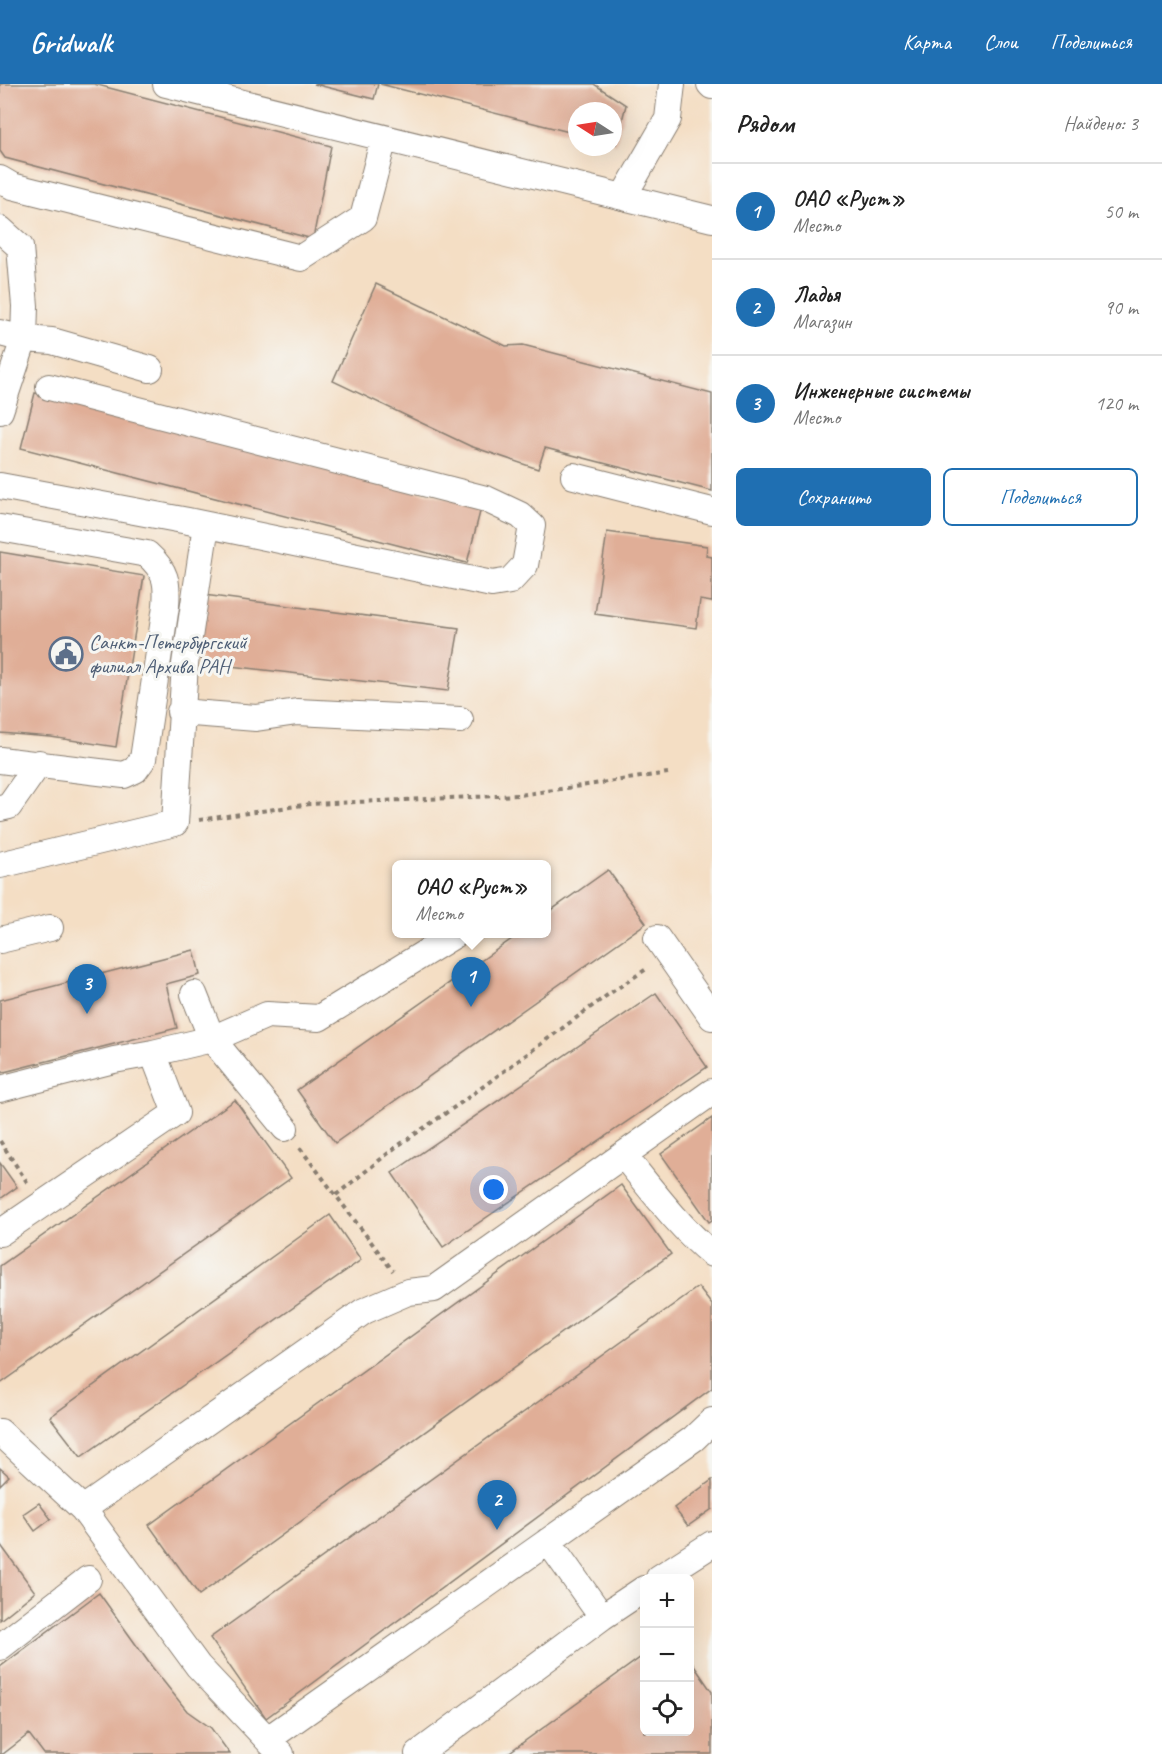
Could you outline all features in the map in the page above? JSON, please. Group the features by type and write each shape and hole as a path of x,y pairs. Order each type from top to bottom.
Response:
{"lane":[{"path":"166,84 712,219"},
{"path":"623,197 668,119 672,84"},
{"path":"0,179 12,186 301,258 363,218 384,138"},
{"path":"0,229 20,247 25,306 12,336 0,411"},
{"path":"12,336 52,340 150,369"},
{"path":"0,486 206,525 492,584 510,581 525,566 532,525 520,515 486,499 49,387"},
{"path":"574,476 712,511"},
{"path":"0,865 175,823 180,712 206,525"},
{"path":"0,528 147,554 163,572 168,585 143,759 135,770 124,775 0,760"},
{"path":"180,712 256,718 297,712 460,720"},
{"path":"0,808 9,806 39,763"},
{"path":"0,940 50,928"},
{"path":"0,1089 114,1060 212,1039 267,1015 319,1018 448,938"},
{"path":"663,946 712,1017"},
{"path":"194,994 212,1039 285,1128"},
{"path":"0,1233 176,1113 153,1053"},
{"path":"83,1509 364,1311 408,1292 434,1289 712,1092"},
{"path":"624,1156 656,1196 702,1247 712,1254"},
{"path":"0,1432 83,1509 198,1665 274,1747 548,1541 702,1441 712,1421"},
{"path":"548,1541 602,1617"},
{"path":"665,1574 712,1544"},
{"path":"0,1647 88,1579"},
{"path":"418,1754 602,1617 640,1592"}],"path":[{"path":"175,823 310,804 520,795 668,773"},
{"path":"336,1195 396,1147 462,1102 606,996 663,946"},
{"path":"285,1128 408,1292"},
{"path":"0,1141 42,1204"}],"building":[{"path":"0,84 94,84 331,146 313,239 5,158 0,151"},
{"path":"314,84 378,84 374,99"},
{"path":"380,84 594,84 621,102 568,102 568,132"},
{"path":"622,102 626,105 622,121"},
{"path":"376,284 506,346 523,345 712,394 712,491 545,448 538,469 470,446 333,381"},
{"path":"35,393 481,508 467,563 21,448"},
{"path":"607,532 707,546 706,556 712,557 712,602 700,600 696,628 595,614"},
{"name":"Санкт-Петербургский филиал Архива РАН","path":"0,552 144,576 116,747 51,737 0,733"},
{"path":"204,595 459,628 448,691 204,663 196,649"},
{"path":"608,870 646,923 335,1143 297,1090 513,938 551,938 551,910"},
{"path":"194,950 200,975 166,984 177,1028 0,1073 0,1000"},
{"path":"656,993 707,1067 443,1247 392,1173"},
{"path":"235,1100 291,1178 0,1384 0,1266"},
{"path":"712,1118 712,1220 709,1222 661,1154"},
{"path":"0,1163 17,1187 0,1199"},
{"path":"621,1185 671,1254 199,1595 149,1525"},
{"path":"330,1215 361,1260 81,1457 50,1417"},
{"path":"698,1287 712,1305 712,1388 266,1718 210,1638"},
{"path":"0,1468 9,1476 0,1485"},
{"path":"712,1480 712,1509 688,1526 674,1508"},
{"path":"39,1503 51,1519 35,1531 23,1514"},
{"path":"0,1544 35,1592 0,1620"},
{"path":"99,1593 187,1711 211,1728 230,1754 44,1754 29,1734 0,1754 0,1667"},
{"path":"640,1658 640,1736 694,1736 694,1666 712,1692 712,1754 507,1754"}],"place":[{"name":"Санкт-Петербургский филиал Архива РАН","path":"66,654"},
{"name":"ОАО «Руст»","path":"471,1007"},
{"name":"Инженерные системы","path":"87,1014"},
{"name":"Ладья","path":"497,1530"}]}
